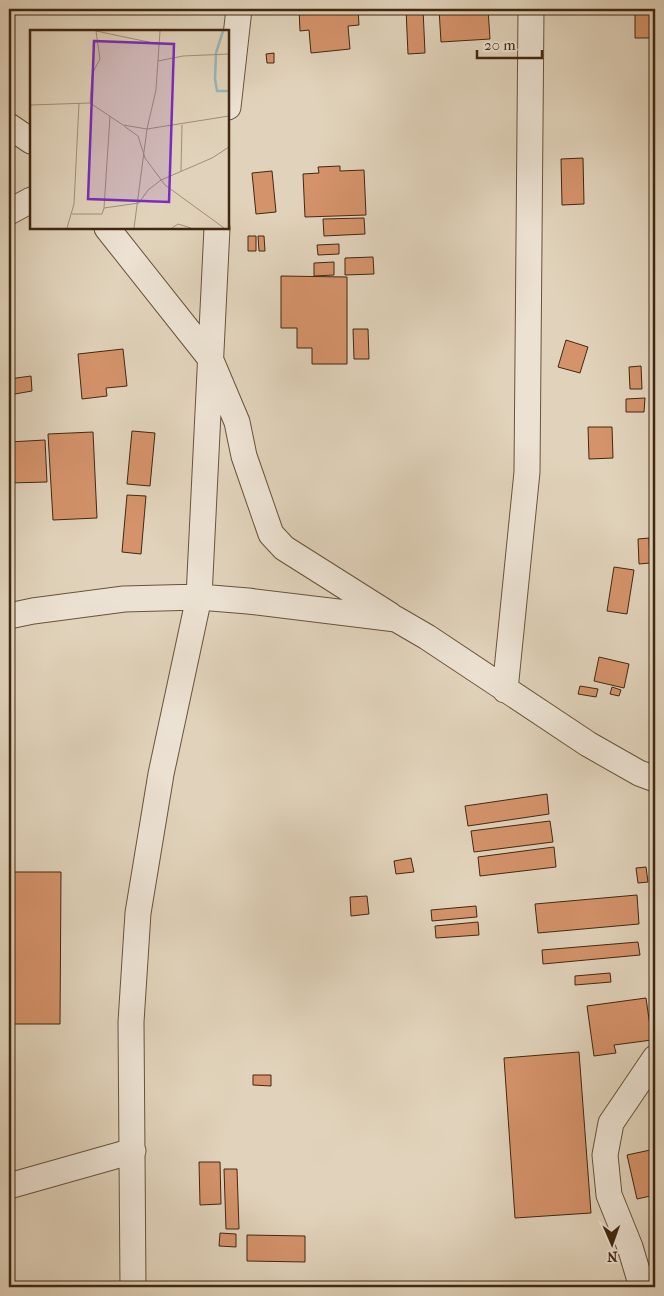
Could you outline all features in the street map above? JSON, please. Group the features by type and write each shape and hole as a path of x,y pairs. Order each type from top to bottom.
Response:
{"street":[{"path":"219,30 229,9"},
{"path":"229,98 239,9"},
{"path":"505,690 527,472 532,9"},
{"path":"9,126 30,140"},
{"path":"9,212 30,201"},
{"path":"108,229 210,358 237,422 244,456 271,534 284,548 396,619 427,636 588,744 639,773 655,779"},
{"path":"133,1287 131,1022 138,913 161,774 199,597 217,229"},
{"path":"9,616 33,611 124,600 199,597 248,600 396,619"},
{"path":"642,1287 630,1246 609,1195 605,1155 611,1123 655,1058"},
{"path":"9,1186 133,1151"}],"building":[{"path":"299,9 358,9 359,25 348,26 350,49 311,53 309,30 300,31"},
{"path":"373,9 393,9 393,13"},
{"path":"406,9 423,9 425,53 408,54"},
{"path":"439,9 488,9 490,39 441,42"},
{"path":"635,9 655,9 655,30 652,30 652,38 635,38"},
{"path":"274,53 274,63 267,63 266,54"},
{"path":"583,158 584,204 562,205 561,159"},
{"path":"340,166 340,171 364,170 366,215 305,217 303,174 319,173 318,167"},
{"path":"272,171 276,212 256,214 252,173"},
{"path":"364,218 365,234 324,236 323,219"},
{"path":"248,236 256,236 256,251 248,251"},
{"path":"258,236 264,236 265,251 259,251"},
{"path":"339,244 339,254 318,255 317,245"},
{"path":"373,257 374,274 345,275 345,258"},
{"path":"334,262 334,275 314,276 314,263"},
{"path":"281,276 347,277 347,364 312,364 312,348 297,348 297,328 281,328"},
{"path":"353,329 368,329 369,359 354,359"},
{"path":"566,340 588,347 580,373 558,367"},
{"path":"123,349 127,386 106,388 107,396 82,399 78,354"},
{"path":"652,351 655,351 655,413 652,413"},
{"path":"641,366 642,389 630,389 629,367"},
{"path":"31,376 32,391 9,395 9,379"},
{"path":"645,398 644,412 626,412 626,399"},
{"path":"588,427 612,427 613,458 589,459"},
{"path":"132,431 155,433 150,486 127,484"},
{"path":"93,432 97,518 53,520 48,434"},
{"path":"45,440 47,482 9,483 9,442"},
{"path":"127,495 146,496 141,554 122,552"},
{"path":"649,538 650,563 639,564 638,539"},
{"path":"614,567 634,570 627,614 607,611"},
{"path":"599,657 629,664 624,688 594,681"},
{"path":"580,686 598,689 596,697 578,694"},
{"path":"612,687 621,690 619,696 610,694"},
{"path":"547,794 549,814 468,826 465,806"},
{"path":"550,821 553,842 474,852 471,831"},
{"path":"554,847 556,867 480,876 478,857"},
{"path":"411,858 414,872 396,874 394,861"},
{"path":"646,867 648,882 638,883 636,868"},
{"path":"9,872 61,872 60,1024 9,1024"},
{"path":"637,895 639,924 538,933 535,904"},
{"path":"367,896 369,914 351,916 350,897"},
{"path":"476,906 477,917 432,921 431,910"},
{"path":"478,922 479,935 436,938 435,926"},
{"path":"638,942 640,955 543,964 542,950"},
{"path":"610,973 611,982 575,985 575,976"},
{"path":"646,998 652,1040 614,1045 616,1053 594,1056 587,1006"},
{"path":"579,1052 591,1213 515,1218 504,1058"},
{"path":"253,1075 271,1075 271,1086 253,1085"},
{"path":"655,1149 655,1195 637,1199 627,1155"},
{"path":"199,1162 220,1162 221,1204 200,1205"},
{"path":"224,1169 237,1169 239,1229 226,1229"},
{"path":"220,1233 236,1234 236,1247 219,1246"},
{"path":"247,1235 305,1236 305,1262 247,1261"}]}
